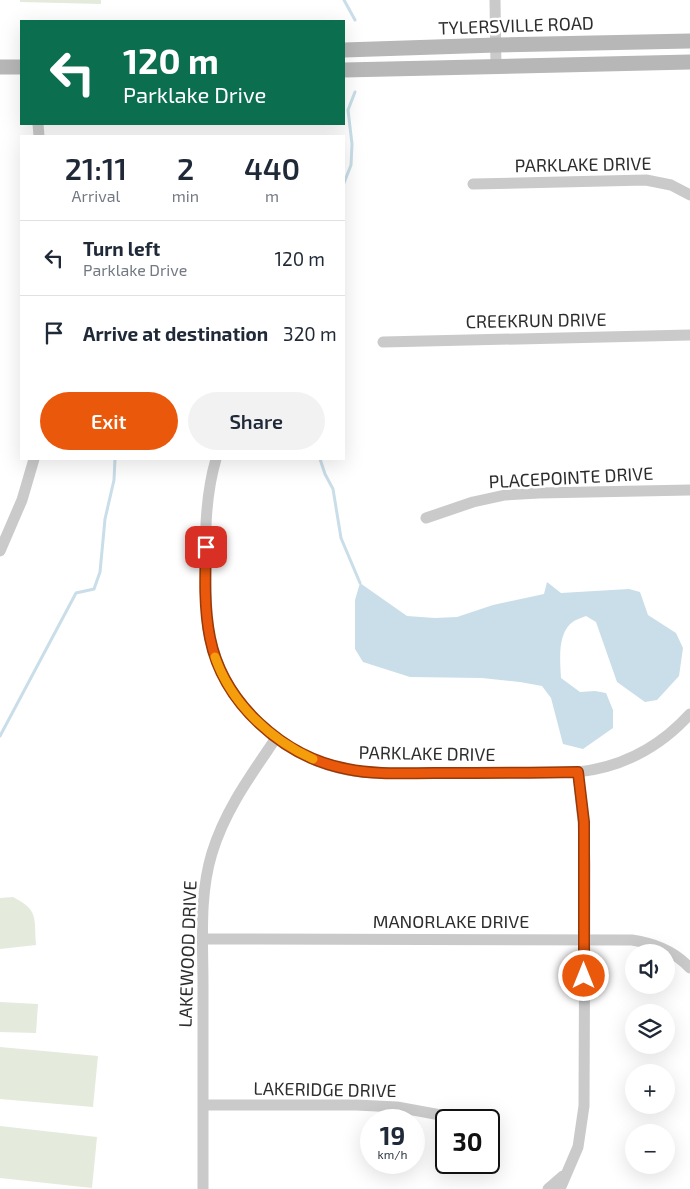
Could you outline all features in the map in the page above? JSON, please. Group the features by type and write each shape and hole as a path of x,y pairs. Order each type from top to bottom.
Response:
{"main road":[{"name":"TYLERSVILLE ROAD","path":"345,50 690,41"},
{"path":"345,70 690,62"},
{"path":"0,68 20,67"}],"street":[{"path":"495,0 496,67"},
{"name":"PARKLAKE DRIVE","path":"473,184 646,180 671,185 690,195"},
{"name":"CREEKRUN DRIVE","path":"383,342 690,335"},
{"path":"0,551 22,500 34,460"},
{"name":"PARKLAKE DRIVE","path":"216,460 209,489 206,530 206,613 210,638 217,662 228,684 253,718 276,738 300,753 322,763 363,772 578,772 611,766 642,753 676,729 690,714"},
{"name":"PLACEPOINTE DRIVE","path":"426,518 473,502 506,495 690,490"},
{"name":"LAKEWOOD DRIVE","path":"204,1189 204,939 206,886 212,854 230,809 276,738"},
{"path":"560,1189 578,1147 584,1106 584,822 578,772"},
{"name":"MANORLAKE DRIVE","path":"204,939 640,941 657,945 672,953 690,968"},
{"name":"LAKERIDGE DRIVE","path":"203,1105 389,1107 435,1114"},
{"path":"548,1189 568,1171"}],"shaded area":[{"path":"20,0 101,0 101,4 20,2"},
{"path":"13,897 27,906 34,916 36,945 0,949 0,898"},
{"path":"0,1002 38,1004 36,1033 0,1032"},
{"path":"0,1047 98,1056 93,1107 0,1099"},
{"path":"0,1126 97,1137 92,1188 0,1178"}],"water":[{"path":"547,582 561,593 629,589 640,592 648,615 676,633 683,648 679,676 657,700 645,702 617,682 596,622 586,616 575,620 569,626 562,639 561,678 580,692 595,691 606,693 613,710 613,728 583,749 563,744 551,698 542,686 482,678 410,677 363,662 355,649 355,600 360,583 407,616 435,618 457,617 493,605 544,594"}],"waterway":[{"path":"344,0 355,20"},
{"path":"345,180 351,165 352,144 348,110 355,92"},
{"path":"0,736 76,593 94,589 100,572 105,519 114,480 115,460"},
{"path":"320,460 333,489 341,538 360,583"}],"slow traffic":[{"path":"215,657 228,684 253,718 276,738 313,759"}],"route":[{"path":"206,547 206,613 210,638 217,662 228,684 253,718 276,738 300,753 322,763 363,772 578,772 584,822 584,976"}]}
